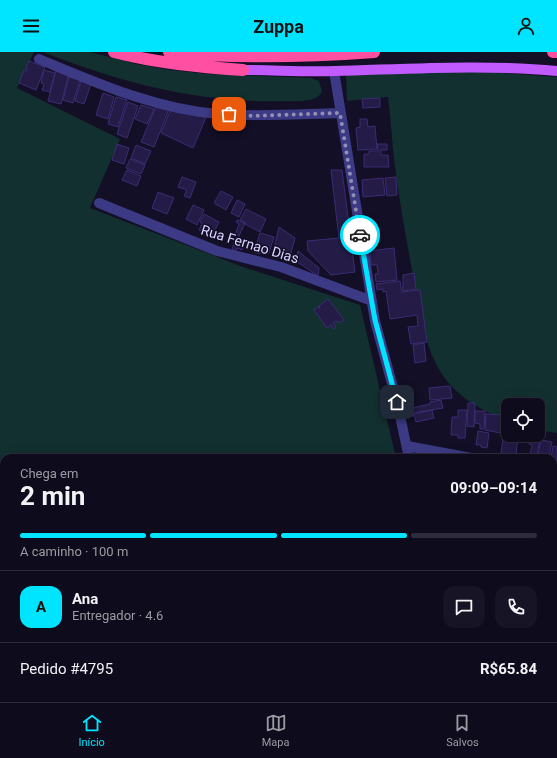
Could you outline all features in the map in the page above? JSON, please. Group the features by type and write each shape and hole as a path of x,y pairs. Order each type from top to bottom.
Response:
{"highway":[{"path":"114,52 140,58 196,66 243,70"},
{"path":"169,52 206,56 255,57 374,52"}],"main road":[{"path":"243,70 334,71 448,67 506,67 557,71"}],"street":[{"path":"39,59 120,92 139,98 217,114 253,116 340,113"},
{"path":"334,71 375,320 408,454"},
{"name":"Rua Fernao Dias","path":"99,203 218,251 281,267 372,301"},
{"path":"407,446 450,454"}],"green space":[{"path":"0,52 34,52 17,88 120,139 90,208 243,267 360,305 395,454 0,454"},
{"path":"43,52 90,52 136,64 170,70 209,74 311,78 319,81 322,91 316,98 301,101 255,101 193,95 132,82"},
{"path":"466,70 557,77 557,433 545,431 545,398 501,398 501,418 489,413 471,402 455,390 442,374 427,341 418,305 397,181 388,97 347,101 346,74"}],"building":[{"path":"29,61 45,67 36,90 19,83 24,70 26,71 27,69 26,68"},
{"path":"44,70 55,73 50,92 42,90 44,84 41,83"},
{"path":"56,70 69,73 61,104 48,101"},
{"path":"69,77 80,80 73,103 63,100"},
{"path":"81,81 91,84 84,104 75,101"},
{"path":"103,93 114,97 108,119 96,115"},
{"path":"116,97 127,100 118,127 108,124"},
{"path":"380,98 380,107 363,108 362,99"},
{"path":"128,102 138,106 127,138 117,134"},
{"path":"157,104 169,109 154,147 141,142"},
{"path":"141,105 154,109 147,124 135,119"},
{"path":"171,109 207,115 193,148 161,133"},
{"path":"360,119 367,119 368,127 375,126 377,149 358,150 356,128 360,127"},
{"path":"117,144 129,148 124,164 112,160"},
{"path":"377,144 387,144 387,150 381,150 381,155 388,155 389,167 364,167 364,154 369,154 369,151 378,151"},
{"path":"136,145 151,151 145,164 131,158"},
{"path":"130,159 145,165 141,174 126,168"},
{"path":"127,170 141,176 137,186 122,180"},
{"path":"331,170 342,170 355,272 331,275 308,251 307,241 339,238"},
{"path":"182,177 196,182 190,198 184,196 187,190 178,187"},
{"path":"396,177 397,195 387,196 385,178"},
{"path":"383,178 385,195 363,197 362,180"},
{"path":"221,191 233,197 226,210 214,203"},
{"path":"158,192 174,198 167,214 152,208"},
{"path":"237,200 245,204 239,217 231,213"},
{"path":"193,205 204,210 197,225 186,219"},
{"path":"246,209 266,219 260,232 240,220"},
{"path":"204,214 219,222 212,236 199,230 202,223 200,222"},
{"path":"237,220 245,223 239,236 235,235 239,224 236,222"},
{"path":"279,227 295,238 291,253 274,248"},
{"path":"260,233 274,237 269,253 262,251 261,254 254,252"},
{"path":"236,239 245,243 242,250 237,248 236,251 232,249"},
{"path":"394,248 397,280 376,282 375,274 378,274 377,265 371,265 370,251"},
{"path":"298,251 319,268 318,276 296,261"},
{"path":"414,273 416,289 403,291 403,275"},
{"path":"400,281 402,292 420,290 427,342 411,344 408,327 418,326 417,315 390,319 386,291 383,292 383,289 377,290 376,284"},
{"path":"328,299 344,320 339,323 337,321 333,323 336,327 334,329 331,325 327,328 314,310"},
{"path":"424,343 426,361 415,363 413,345"},
{"path":"450,386 452,398 430,400 429,388"},
{"path":"441,400 443,408 413,413 414,416 409,416 408,409"},
{"path":"468,403 475,403 474,427 467,426"},
{"path":"432,410 434,418 416,422 414,414"},
{"path":"458,410 467,410 465,438 458,438 458,435 451,435 452,417 458,417"},
{"path":"475,411 485,411 484,429 480,429 480,424 475,423"},
{"path":"486,414 501,415 501,433 485,430"},
{"path":"478,431 489,433 487,448 481,447 481,445 476,445"},
{"path":"545,441 552,442 550,454 538,454 541,442 545,442"},
{"path":"503,442 517,442 516,454 501,453"},
{"path":"529,442 539,442 537,454 530,454 532,445 529,444"},
{"path":"553,446 557,447 557,454 552,454"}],"way so far":[{"path":"229,114 253,116 340,113 360,235"}],"route":[{"path":"360,235 375,320 397,402"}]}
